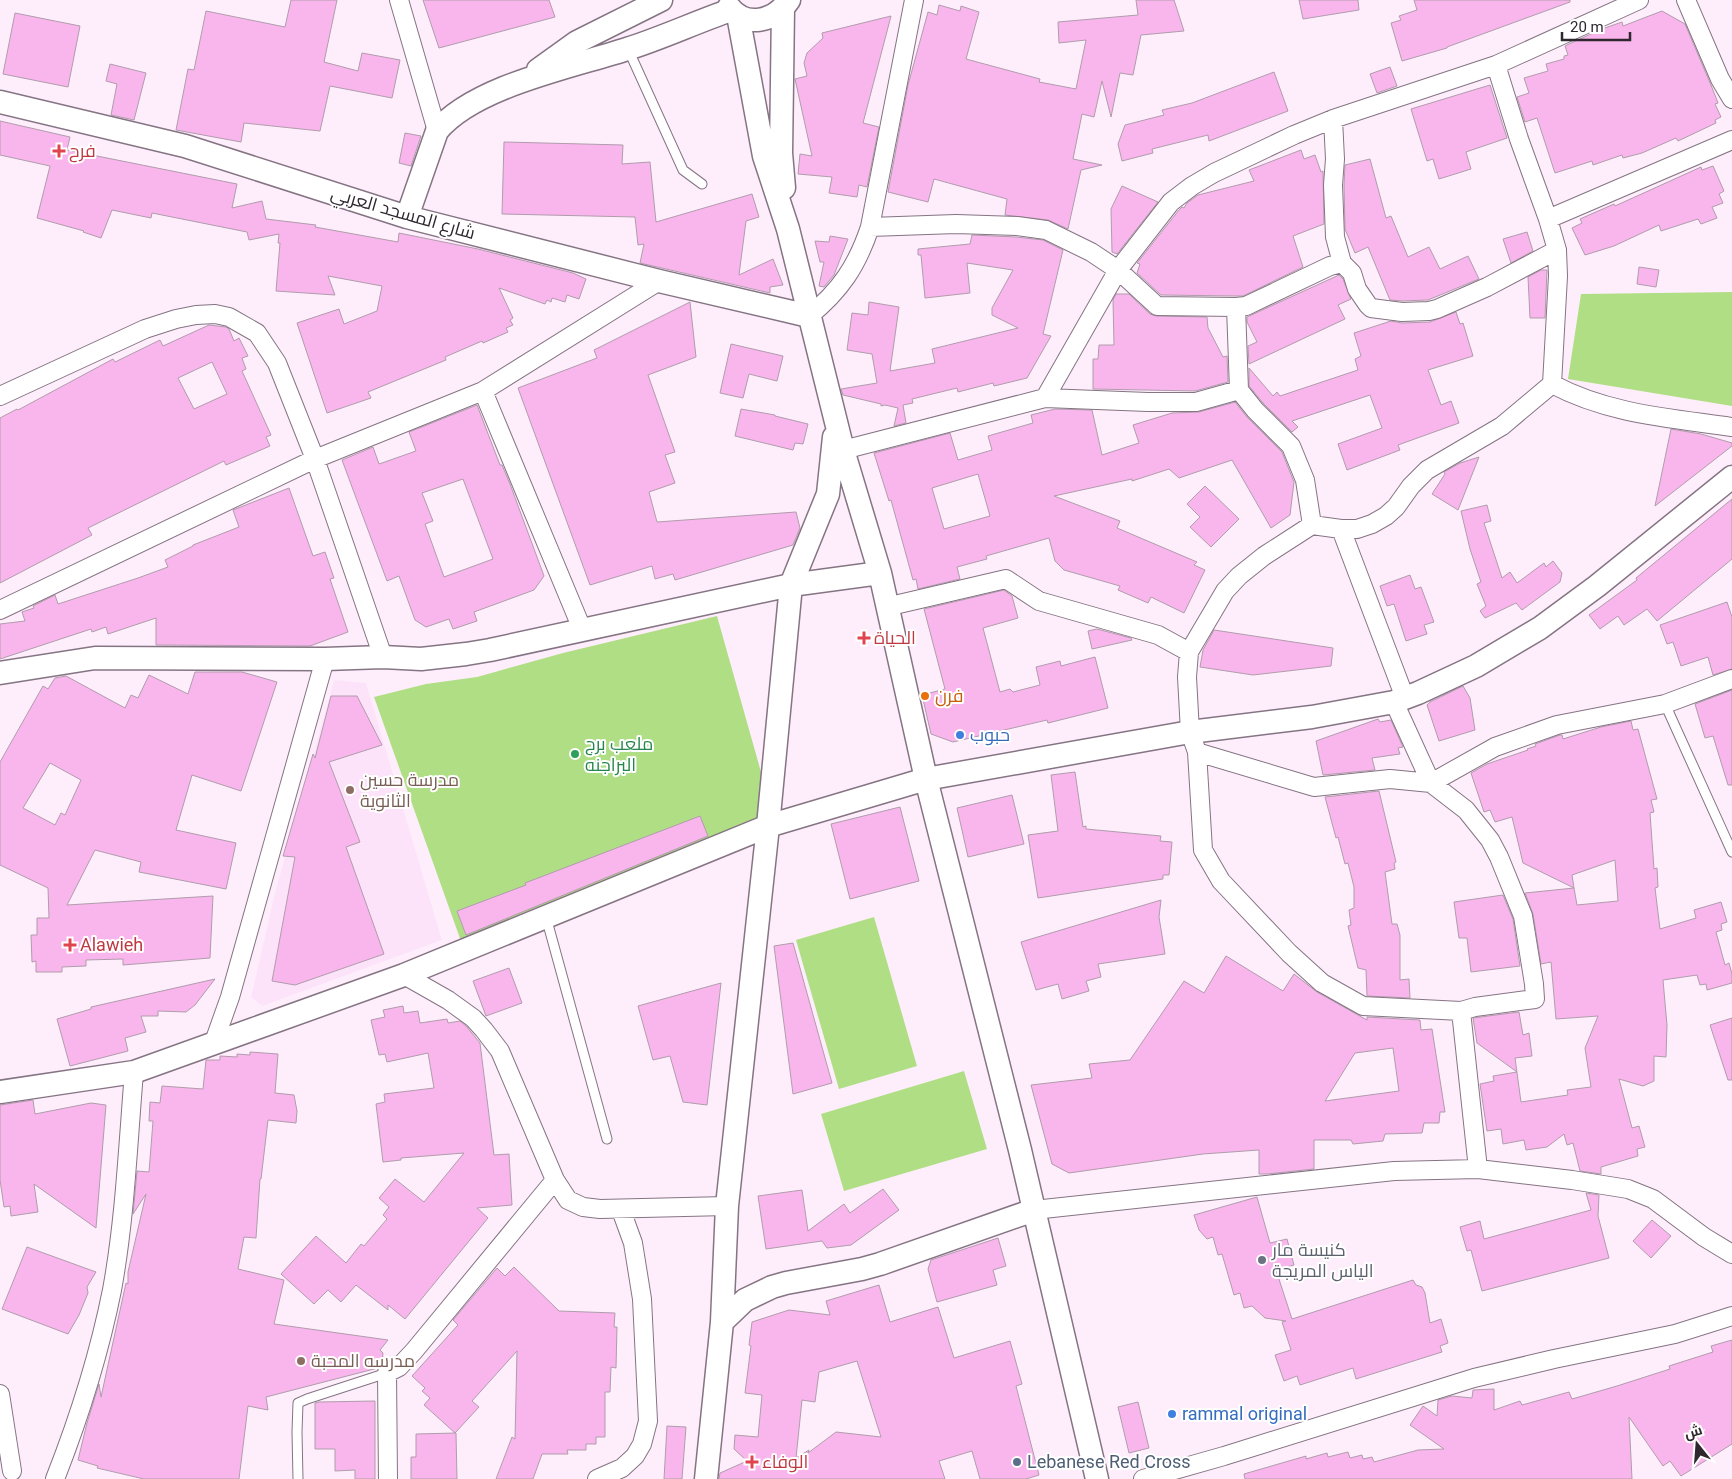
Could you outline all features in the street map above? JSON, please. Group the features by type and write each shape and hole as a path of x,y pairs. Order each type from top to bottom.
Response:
{"street":[{"path":"399,0 436,131"},
{"path":"523,81 577,42 661,0"},
{"path":"809,316 836,292 847,277 857,262 870,227 914,0"},
{"path":"1045,398 1118,270 1171,202 1192,186 1214,173 1294,135 1333,119 1496,65 1639,0"},
{"path":"1686,0 1726,77 1732,99"},
{"path":"731,9 747,19 767,18 776,14 786,4"},
{"path":"786,4 781,154 788,229"},
{"path":"407,217 436,131 451,117 473,103 523,81 628,49 731,9"},
{"path":"731,9 764,156 788,229 843,450 880,573 886,607 926,779 1034,1210 1097,1479"},
{"path":"1341,529 1399,700 1431,783 1466,810 1490,840 1509,880 1523,916 1534,984 1534,999 1475,1007 1461,1011 1363,1006 1322,983 1289,953 1221,881 1202,850 1187,677 1188,652 1225,591 1239,576 1264,556 1312,525 1357,529 1372,524 1386,516 1427,470 1502,426 1552,384 1558,276 1557,250 1496,65"},
{"name":"شارع المسجد العربي","path":"0,102 185,146 407,217 659,281 809,316"},
{"path":"1333,119 1335,237 1342,263 1352,273 1357,289 1368,305 1377,310 1388,311 1415,312 1437,309 1487,287 1557,250"},
{"path":"1548,219 1732,140"},
{"path":"870,227 956,224 1018,226 1046,230 1091,252 1118,270 1157,306 1246,306 1330,266 1342,263"},
{"path":"0,610 315,459 483,391 659,281"},
{"path":"1236,307 1239,390 1255,410 1291,446 1306,480 1312,525"},
{"path":"0,396 145,329 196,315 214,314 229,317 256,332 276,363 315,459 383,657"},
{"path":"1552,384 1574,396 1622,410 1732,427"},
{"path":"843,450 1045,398 1196,402 1239,390"},
{"path":"483,391 582,629"},
{"path":"706,1479 722,1322 726,1206 768,826 791,586 828,494 834,443 834,408"},
{"path":"0,1092 134,1072 404,975 768,826 926,779 1194,742 1399,700 1476,666 1540,628 1597,586 1732,477"},
{"path":"0,673 95,658 325,659 383,657 420,659 466,654 791,586 880,573"},
{"path":"886,607 1006,578 1039,601 1158,635 1188,652"},
{"path":"214,1042 230,997 325,659"},
{"path":"1194,742 1314,787 1390,780 1431,783 1495,747 1557,725 1665,704 1732,679"},
{"path":"404,975 448,1000 473,1018 500,1051 555,1180 568,1200 583,1207 621,1210 726,1206"},
{"path":"1461,1011 1478,1169"},
{"path":"55,1479 95,1364 112,1290 120,1235 134,1072"},
{"path":"722,1322 745,1300 772,1288 786,1283 880,1264 1034,1210 1394,1170 1478,1169 1572,1180 1628,1189 1653,1199 1704,1237 1732,1254"},
{"path":"388,1479 387,1373 399,1366 414,1351 555,1180"},
{"path":"597,1479 622,1468 635,1456 642,1444 648,1421 642,1299 633,1243 621,1210"},
{"path":"1143,1479 1224,1456 1474,1378 1675,1334 1732,1316"},
{"path":"0,1394 12,1472"}],"lane":[{"path":"628,49 683,170 702,184"},
{"path":"1665,704 1732,852"},
{"path":"546,917 607,1140"},
{"path":"298,1479 298,1403 387,1373"}],"shaded area":[{"name":"مدرسة حسين الثانوية","path":"334,680 366,683 442,940 262,1006 251,997 274,897"}],"green space":[{"path":"1732,292 1732,406 1568,379 1581,294"},
{"name":"ملعب برج البراجنه","path":"717,616 772,811 526,921 462,944 374,697 426,684 477,677 563,653"},
{"path":"874,917 917,1066 839,1089 796,940"},
{"path":"964,1071 987,1149 844,1191 821,1114"}],"building":[{"path":"291,0 337,0 324,62 358,71 362,53 400,60 392,98 330,86 320,131 244,123 241,142 176,130 188,69 194,70 206,11 285,27"},
{"path":"423,0 549,0 555,17 439,48"},
{"path":"1136,0 1174,0 1184,31 1141,35 1133,75 1120,73 1111,117 1102,81 1094,117 1082,114 1073,159 1102,165 1081,170 1068,229 1048,220 1005,215 1007,199 934,179 928,202 888,192 908,85 928,12 937,15 939,5 960,11 961,6 979,12 966,59 1040,79 1039,82 1076,89 1086,40 1059,43 1058,22 1138,15"},
{"path":"1299,0 1358,0 1359,10 1303,19"},
{"path":"1414,0 1570,0 1570,2 1447,48 1402,61 1391,23 1401,20 1399,16 1417,10"},
{"path":"1662,11 1685,24 1718,103 1715,104 1721,117 1715,120 1716,123 1678,141 1676,138 1642,153 1623,158 1622,155 1593,165 1592,161 1555,173 1537,118 1525,122 1517,97 1529,93 1524,78 1548,71 1546,64 1564,59 1564,56 1568,55 1565,46 1571,43 1602,29 1622,22 1623,26"},
{"path":"15,13 80,26 68,87 3,74"},
{"path":"891,16 863,123 879,127 867,187 859,185 857,197 829,193 832,177 798,174 800,154 812,156 795,79 807,76 804,63 807,53 823,38 822,33"},
{"path":"110,64 146,73 134,120 111,115 117,84 106,81"},
{"path":"1390,67 1397,86 1377,93 1370,74"},
{"path":"1274,72 1288,111 1209,141 1208,135 1152,149 1153,153 1122,161 1118,144 1125,125 1164,115 1162,110 1192,103"},
{"path":"1490,85 1507,138 1466,152 1471,169 1439,179 1433,159 1427,161 1411,109"},
{"path":"0,121 70,137 67,150 237,184 232,208 262,201 266,219 316,225 315,227 398,242 399,233 478,249 573,273 586,279 579,299 567,295 565,302 552,298 551,302 547,300 545,304 499,288 513,318 510,320 513,325 506,328 508,332 483,343 482,341 445,357 446,360 368,392 371,398 327,413 297,323 339,309 344,324 377,311 382,286 328,276 335,295 276,291 279,234 249,240 247,232 152,213 151,218 112,210 101,238 84,231 37,218 50,166 0,155"},
{"path":"405,133 421,136 411,166 399,163"},
{"path":"504,142 623,145 622,164 650,162 656,222 752,194 759,217 746,221 739,275 773,259 783,285 770,287 770,293 640,263 644,244 638,245 635,217 502,214"},
{"path":"1301,150 1304,159 1315,155 1321,172 1323,171 1324,224 1293,236 1303,267 1243,296 1161,295 1137,273 1140,264 1137,263 1179,210 1182,207 1184,208 1187,203 1198,195 1254,181 1249,170"},
{"path":"1370,159 1386,218 1391,216 1408,257 1429,247 1440,269 1468,256 1479,279 1428,300 1390,300 1368,247 1355,253 1345,229 1345,165"},
{"path":"1713,166 1724,191 1719,194 1723,203 1712,207 1717,218 1701,224 1698,219 1661,231 1659,225 1614,246 1585,255 1572,228 1582,223 1580,219 1614,204 1615,206 1701,167 1702,170"},
{"path":"1122,186 1158,202 1117,254 1112,252 1111,209"},
{"path":"1527,232 1533,251 1511,263 1503,239"},
{"path":"972,235 1043,240 1063,250 1043,334 1051,336 1027,378 994,386 993,383 958,392 957,388 912,399 913,403 903,405 906,423 894,426 898,408 881,406 881,404 843,395 841,389 877,383 872,354 847,350 852,313 868,315 869,302 899,307 890,371 935,363 932,349 1018,328 992,315 992,308 1013,270 967,263 970,293 925,298 921,255 918,255 918,249 970,244"},
{"path":"830,236 848,239 834,275 824,287 819,286 824,262 820,262 815,241 829,242"},
{"path":"1639,267 1659,270 1656,287 1637,284"},
{"path":"1541,270 1547,270 1545,318 1530,318 1528,277"},
{"path":"1339,275 1343,279 1351,299 1338,305 1345,319 1249,364 1248,346 1257,342 1247,322 1247,317"},
{"path":"1116,294 1129,294 1150,314 1156,316 1207,317 1208,328 1223,357 1227,356 1228,382 1195,391 1093,389 1093,359 1098,359 1099,345 1114,345 1113,300"},
{"path":"690,302 696,357 648,375 675,452 665,455 675,483 649,492 657,522 796,512 800,528 793,545 675,580 673,574 655,579 652,566 590,585 518,388 597,358 594,350"},
{"path":"1456,312 1460,324 1463,323 1473,356 1428,370 1441,405 1451,401 1459,423 1398,445 1400,450 1347,470 1338,444 1382,428 1370,395 1292,421 1298,427 1292,432 1249,386 1249,368 1273,396 1277,392 1280,396 1358,370 1355,359 1361,356 1354,333 1391,321 1402,323 1430,322"},
{"path":"209,325 226,327 229,329 234,341 239,338 248,356 242,358 246,369 242,371 271,435 266,437 270,446 226,465 224,461 88,528 92,535 0,583 0,418 113,359 115,362 160,340 163,346","holes":["212,362 227,394 194,409 178,378"]},
{"path":"731,344 783,356 777,381 749,374 743,398 720,393"},
{"path":"1235,402 1247,417 1282,452 1294,482 1290,515 1271,528 1232,460 1179,478 1169,469 1132,481 1132,479 1054,496 1120,521 1117,528 1197,562 1194,565 1205,570 1184,613 1151,597 1148,603 1118,590 1120,586 1064,570 1055,561 1049,538 986,556 987,559 957,567 960,579 918,589 916,579 913,580 891,500 889,501 874,453 950,433 958,460 992,450 988,436 1033,423 1031,415 1055,409 1092,410 1102,455 1139,443 1133,425 1172,413 1199,412","holes":["978,474 990,516 944,529 932,488"]},
{"path":"477,405 500,465 502,465 510,484 544,576 534,590 474,612 477,621 453,629 449,619 426,627 415,620 399,576 387,581 342,460 373,447 379,464 416,451 409,432","holes":["463,479 493,559 444,577 425,524 433,521 422,493"]},
{"path":"741,409 775,415 808,424 803,444 795,443 793,450 735,436"},
{"path":"1671,429 1701,434 1732,443 1732,446 1655,506"},
{"path":"1479,457 1458,510 1432,494 1445,474 1444,472 1460,463"},
{"path":"1205,486 1239,519 1211,547 1190,527 1200,517 1187,504"},
{"path":"289,488 313,556 325,552 334,578 330,579 348,632 310,646 156,645 156,618 108,634 106,627 92,632 91,629 0,659 0,624 25,621 22,612 34,608 33,606 55,595 58,604 168,567 165,560 193,545 239,527 233,510"},
{"path":"1732,499 1732,559 1657,621 1647,609 1624,625 1618,616 1600,629 1589,615 1637,580 1636,578"},
{"path":"1487,505 1491,521 1484,523 1502,578 1510,572 1517,583 1544,563 1546,567 1553,561 1562,573 1560,582 1522,610 1516,603 1485,618 1480,611 1486,606 1477,584 1481,582 1470,549 1461,511"},
{"path":"1410,575 1415,589 1421,587 1434,622 1424,625 1427,634 1406,641 1394,604 1387,606 1380,586"},
{"path":"1004,590 1012,596 1018,618 983,628 1000,692 1010,689 1013,692 1040,685 1036,667 1060,661 1061,666 1095,657 1108,708 1048,723 1047,720 953,742 931,734 922,695 945,689 924,609"},
{"path":"1727,602 1732,617 1732,669 1713,675 1708,657 1681,666 1673,642 1667,644 1660,625"},
{"path":"1097,629 1131,638 1132,640 1092,649 1088,631"},
{"path":"1214,630 1333,648 1331,666 1253,675 1200,667 1203,650"},
{"path":"195,672 242,672 277,682 241,791 192,775 176,830 236,843 226,889 139,872 141,862 95,850 67,905 213,896 210,958 123,965 123,959 86,960 86,966 62,967 62,972 36,972 36,961 32,962 31,935 37,935 37,918 49,918 48,888 0,865 0,762 43,686 48,689 55,678 66,676 125,708 131,695 138,698 149,675 188,694","holes":["50,763 81,780 65,815 61,813 55,825 23,808"]},
{"path":"1463,686 1470,698 1475,730 1439,741 1427,705"},
{"path":"1732,690 1732,785 1728,785 1713,736 1705,738 1695,704"},
{"path":"331,696 357,696 382,745 329,762 360,842 346,847 384,954 295,985 272,981 295,857 283,856 313,754 315,758"},
{"path":"1378,719 1380,722 1391,720 1403,747 1398,748 1400,754 1372,758 1375,770 1323,775 1316,741"},
{"path":"1631,721 1633,730 1638,729 1657,799 1651,800 1654,812 1650,813 1654,869 1657,868 1658,887 1655,888 1660,929 1696,918 1694,910 1721,902 1727,922 1721,924 1722,930 1716,932 1725,965 1729,963 1732,983 1707,990 1706,984 1700,985 1697,975 1663,980 1667,1025 1666,1057 1654,1056 1654,1081 1643,1086 1619,1079 1632,1128 1639,1126 1645,1147 1637,1149 1638,1156 1601,1167 1601,1174 1580,1171 1573,1143 1567,1145 1564,1134 1547,1147 1526,1150 1524,1140 1503,1144 1501,1129 1487,1131 1480,1084 1494,1081 1493,1076 1517,1072 1521,1102 1568,1095 1567,1090 1591,1087 1585,1048 1598,1016 1556,1019 1551,962 1541,964 1533,914 1525,893 1574,888 1523,863 1512,817 1495,822 1490,810 1484,812 1471,773 1487,764 1528,750 1536,746 1535,744 1560,735 1562,735 1563,739 1601,727","holes":["1615,860 1618,901 1577,905 1572,875"]},
{"path":"1075,772 1083,827 1086,826 1086,829 1161,836 1160,841 1172,842 1169,875 1163,875 1163,879 1038,898 1028,835 1058,831 1051,775"},
{"path":"1379,791 1396,862 1394,863 1395,869 1385,872 1392,924 1397,924 1400,935 1400,980 1409,979 1410,998 1367,996 1366,970 1358,968 1348,926 1351,925 1349,910 1354,908 1354,887 1348,863 1345,864 1338,837 1336,838 1325,797"},
{"path":"1012,795 1024,844 968,857 957,808"},
{"path":"900,807 919,881 850,899 831,824"},
{"path":"700,816 708,836 466,935 457,911"},
{"path":"1503,895 1513,919 1520,966 1471,972 1467,938 1459,938 1454,902"},
{"path":"1161,900 1159,917 1165,954 1098,964 1101,977 1086,981 1089,991 1062,999 1058,984 1036,990 1021,942"},
{"path":"793,943 832,1083 793,1094 774,946"},
{"path":"1226,956 1283,991 1294,974 1317,992 1367,1020 1367,1017 1420,1020 1421,1030 1432,1029 1445,1112 1440,1112 1439,1123 1424,1123 1422,1133 1385,1134 1383,1141 1353,1144 1351,1140 1314,1140 1314,1169 1259,1174 1259,1150 1203,1154 1069,1173 1052,1164 1031,1085 1092,1078 1089,1064 1130,1060 1184,981 1204,993","holes":["1393,1048 1399,1091 1325,1101 1355,1053"]},
{"path":"509,968 522,1003 486,1016 473,981"},
{"path":"215,979 195,1005 186,1012 158,1011 158,1016 141,1016 146,1032 125,1038 128,1051 70,1066 57,1019 91,1009 91,1007"},
{"path":"721,983 707,1105 683,1102 670,1056 653,1060 638,1006"},
{"path":"403,1006 404,1013 418,1011 420,1023 447,1019 448,1023 460,1021 480,1043 494,1155 509,1154 512,1205 477,1208 488,1218 405,1319 388,1305 388,1310 356,1285 341,1302 328,1290 314,1304 281,1274 316,1236 346,1263 361,1244 364,1246 387,1219 383,1215 389,1207 379,1198 395,1179 424,1202 464,1153 401,1158 401,1160 383,1162 376,1104 385,1102 384,1094 434,1088 428,1053 387,1062 385,1054 379,1055 371,1020 385,1017 383,1010"},
{"path":"1519,1012 1523,1035 1529,1033 1532,1056 1515,1058 1517,1072 1477,1043 1473,1018"},
{"path":"1732,1018 1732,1080 1728,1080 1710,1025"},
{"path":"250,1052 278,1054 275,1093 294,1095 297,1111 296,1123 268,1120 260,1179 256,1238 244,1237 238,1269 284,1280 274,1324 388,1340 380,1350 383,1353 382,1364 378,1368 266,1397 268,1410 248,1406 239,1479 144,1479 97,1468 98,1466 78,1460 99,1384 101,1397 126,1283 128,1284 128,1272 146,1194 133,1214 137,1171 149,1172 153,1121 149,1121 150,1102 160,1103 162,1086 203,1089 206,1060 220,1060 220,1056 237,1057 237,1054 250,1055"},
{"path":"33,1100 35,1114 91,1103 106,1105 96,1228 34,1184 38,1212 11,1216 10,1206 4,1207 0,1180 0,1105"},
{"path":"883,1189 899,1210 851,1245 827,1248 822,1241 766,1249 758,1196 802,1190 808,1231 844,1204 850,1213"},
{"path":"1586,1193 1599,1195 1598,1216 1609,1258 1482,1291 1471,1250 1467,1251 1460,1227 1480,1221 1484,1239 1591,1210"},
{"path":"1257,1197 1270,1243 1287,1239 1294,1265 1276,1270 1292,1319 1413,1280 1416,1285 1422,1287 1425,1293 1430,1323 1441,1319 1448,1343 1440,1346 1442,1352 1356,1379 1353,1368 1300,1385 1297,1376 1284,1381 1275,1355 1291,1350 1282,1322 1286,1321 1265,1318 1252,1306 1244,1308 1240,1293 1234,1295 1222,1254 1218,1255 1213,1237 1207,1239 1199,1230 1194,1215"},
{"path":"1652,1220 1671,1236 1651,1258 1633,1241"},
{"path":"998,1238 1006,1266 993,1270 997,1285 937,1302 928,1269 931,1260"},
{"path":"27,1247 96,1272 87,1287 88,1293 79,1315 68,1334 2,1309"},
{"path":"514,1267 559,1311 615,1313 614,1327 617,1327 616,1368 611,1367 610,1392 605,1392 605,1437 596,1437 596,1444 586,1444 586,1450 567,1450 568,1454 542,1454 533,1479 496,1479 512,1437 515,1439 517,1351 472,1401 479,1407 455,1433 424,1405 430,1398 422,1391 425,1388 412,1376 458,1325 453,1320 497,1268 505,1276"},
{"path":"879,1285 890,1322 938,1307 954,1358 1010,1341 1022,1384 1016,1386 1039,1475 1026,1479 980,1479 972,1451 939,1461 945,1479 719,1479 720,1473 747,1461 734,1449 735,1435 758,1437 762,1395 745,1393 752,1322 789,1310 830,1315 826,1301","holes":["857,1361 881,1437 836,1432 808,1453 809,1450 796,1458 802,1400 815,1402 819,1372"]},
{"path":"1732,1340 1732,1444 1681,1476 1670,1461 1663,1466 1629,1417 1632,1479 1245,1479 1244,1474 1306,1456 1306,1459 1327,1453 1328,1457 1348,1452 1350,1458 1362,1455 1363,1459 1372,1457 1374,1462 1418,1450 1444,1449 1410,1425 1423,1406 1437,1416 1438,1400 1452,1396 1472,1398 1473,1390 1494,1389 1494,1410 1520,1401 1522,1405 1569,1392 1572,1399 1670,1369 1669,1366 1713,1352 1711,1346"},
{"path":"375,1401 375,1479 355,1479 355,1470 335,1471 335,1449 315,1449 315,1403"},
{"path":"1138,1402 1149,1448 1129,1453 1118,1407"},
{"path":"667,1426 686,1427 682,1479 664,1479"},
{"path":"456,1433 457,1479 411,1479 411,1457 416,1457 416,1434"}],"place":[{"name":"فرح","path":"59,151"},
{"name":"الحياة","path":"864,638"},
{"name":"فرن","path":"925,696"},
{"name":"حبوب","path":"960,735"},
{"name":"ملعب برج البراجنه","path":"575,754"},
{"name":"مدرسة حسين الثانوية","path":"350,790"},
{"name":"Alawieh","path":"70,945"},
{"name":"كنيسة مار الياس المريجة","path":"1262,1260"},
{"name":"مدرسه المحبة","path":"301,1361"},
{"name":"rammal original","path":"1172,1414"},
{"name":"الوفاء","path":"752,1462"},
{"name":"Lebanese Red Cross","path":"1017,1462"}]}
